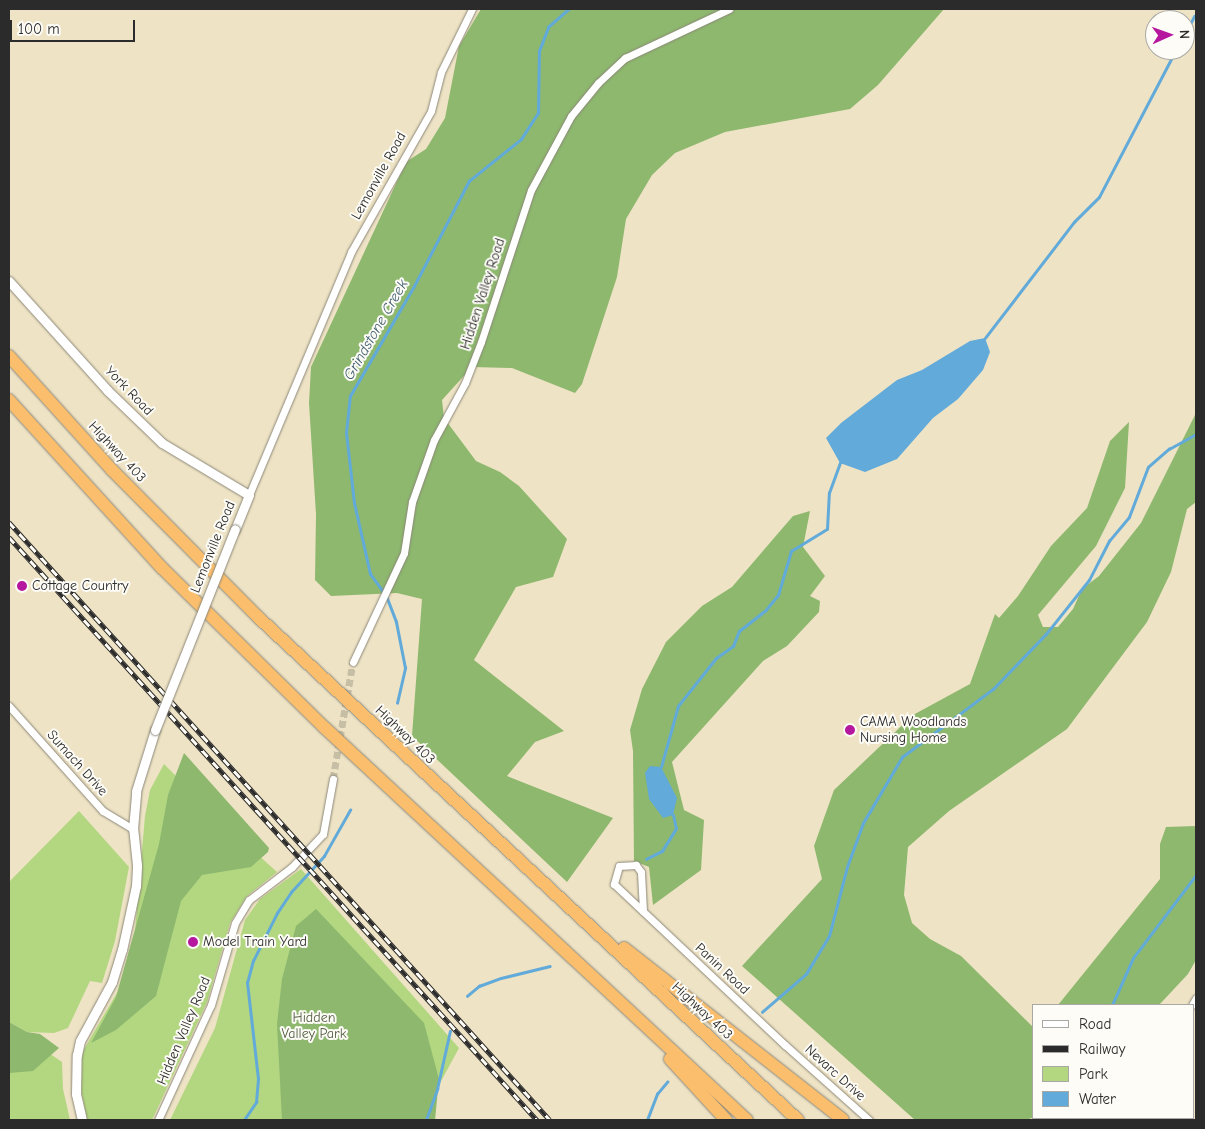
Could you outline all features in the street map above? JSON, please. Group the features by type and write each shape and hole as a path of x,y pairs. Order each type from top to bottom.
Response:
{"highway":[{"name":"Highway 403","path":"9,356 183,544 521,864 798,1120"},
{"path":"9,400 162,568 325,728 747,1120"},
{"path":"521,864 676,992 843,1120"},
{"path":"594,979 726,1120"}],"street":[{"name":"Lemonville Road","path":"82,1120 76,1094 77,1055 80,1041 112,982 122,950 136,886 133,829 136,791 156,730 249,495 352,252 431,111 441,72 472,9"},
{"name":"Hidden Valley Road","path":"353,662 404,553 412,502 434,440 465,383 481,342 531,190 571,116 598,83 625,58 729,9"},
{"name":"York Road","path":"9,281 108,390 162,444 249,495"},
{"name":"Sumach Drive","path":"9,706 104,812 133,829"},
{"name":"Hidden Valley Road","path":"158,1120 211,1005 235,923 249,900 292,867 323,834 333,778"},
{"name":"Panin Road","path":"643,911 641,872 636,865 619,866 614,884 785,1045"},
{"name":"Nevarc Drive","path":"785,1045 869,1120"}],"green space":[{"path":"481,9 944,9 878,85 850,109 725,132 675,153 652,175 626,219 617,277 582,384 575,393 512,368 472,367 442,400 444,418 476,461 500,472 519,486 567,539 553,577 516,587 474,660 564,731 535,742 507,776 613,818 567,882 412,736 422,599 397,593 331,596 315,580 316,514 309,403 311,367 406,162 426,149 445,118 459,46"},
{"path":"1196,413 1196,502 1187,509 1171,572 1147,622 1067,729 949,811 908,847 904,895 912,923 930,939 961,956 1032,1026 1032,1118 1027,1120 915,1120 742,966 822,879 814,846 834,790 913,715 970,684 995,614 999,618 1018,596 1051,546 1087,508 1110,441 1129,422 1125,488 1096,546 1038,615 1043,627 1058,627 1073,609 1082,589 1099,576 1141,523"},
{"path":"810,511 803,547 825,576 810,596 820,601 819,612 787,646 763,661 672,762 684,810 704,820 701,870 653,905 649,867 634,861 633,751 630,730 642,689 666,642 702,606 732,587 793,516"},
{"path":"184,753 269,848 268,852 251,867 202,875 181,901 156,996 116,1030 91,1043 116,997 159,844 168,795"},
{"path":"164,764 227,827 277,872 247,896 230,923 207,1002 152,1120 87,1120 78,1074 83,1051 118,991 135,931 145,816 150,790"},
{"path":"79,811 129,867 115,941 102,983 90,981 68,1028 54,1033 27,1032 9,1022 9,882"},
{"path":"1196,826 1196,960 1188,974 1160,1004 1059,1004 1160,879 1160,844 1166,827"},
{"name":"Hidden Valley Park","path":"301,869 459,1048 420,1120 170,1120 215,1028 245,920 260,899"},
{"path":"316,909 424,1023 439,1079 435,1120 282,1120 277,1024 282,979 296,926"},
{"path":"9,1022 27,1032 40,1034 59,1048 33,1071 9,1073"},
{"path":"9,1026 62,1062 63,1089 70,1120 9,1120"}],"water":[{"path":"985,338 990,352 983,370 958,399 933,418 897,459 865,472 840,463 826,438 841,423 897,380 922,370 970,341"},
{"path":"650,766 661,767 677,798 673,815 663,818 649,799 645,773"}],"waterway":[{"name":"Grindstone Creek","path":"397,703 405,668 396,622 386,596 370,574 354,503 346,433 350,396 414,286 469,181 521,139 538,113 539,51 548,27 569,9"},
{"path":"985,338 1074,222 1099,197 1171,60"},
{"path":"762,1012 806,974 829,936 847,867 863,823 902,757 993,689 1046,634 1089,580 1109,541 1129,517 1148,467 1169,449 1196,434"},
{"path":"661,767 678,706 716,658 733,646 739,631 765,611 778,595 791,551 827,529 829,493 840,463"},
{"name":"Grindstone Creek","path":"244,1120 256,1102 258,1079 247,983 253,961 277,913 291,892 324,856 350,810"},
{"path":"646,859 662,851 676,829 673,815"},
{"path":"1112,1004 1133,958 1196,875"},
{"path":"467,996 479,986 501,978 550,966"},
{"path":"426,1120 437,1089 450,1031"},
{"path":"647,1120 657,1094 667,1082"}],"tunnel":[{"path":"333,779 353,662"}],"railway":[{"path":"9,522 550,1120"},
{"path":"9,537 537,1120"}],"place":[{"name":"Cottage Country","path":"22,586"},
{"name":"CAMA Woodlands Nursing Home","path":"850,730"},
{"name":"Model Train Yard","path":"193,942"}]}
